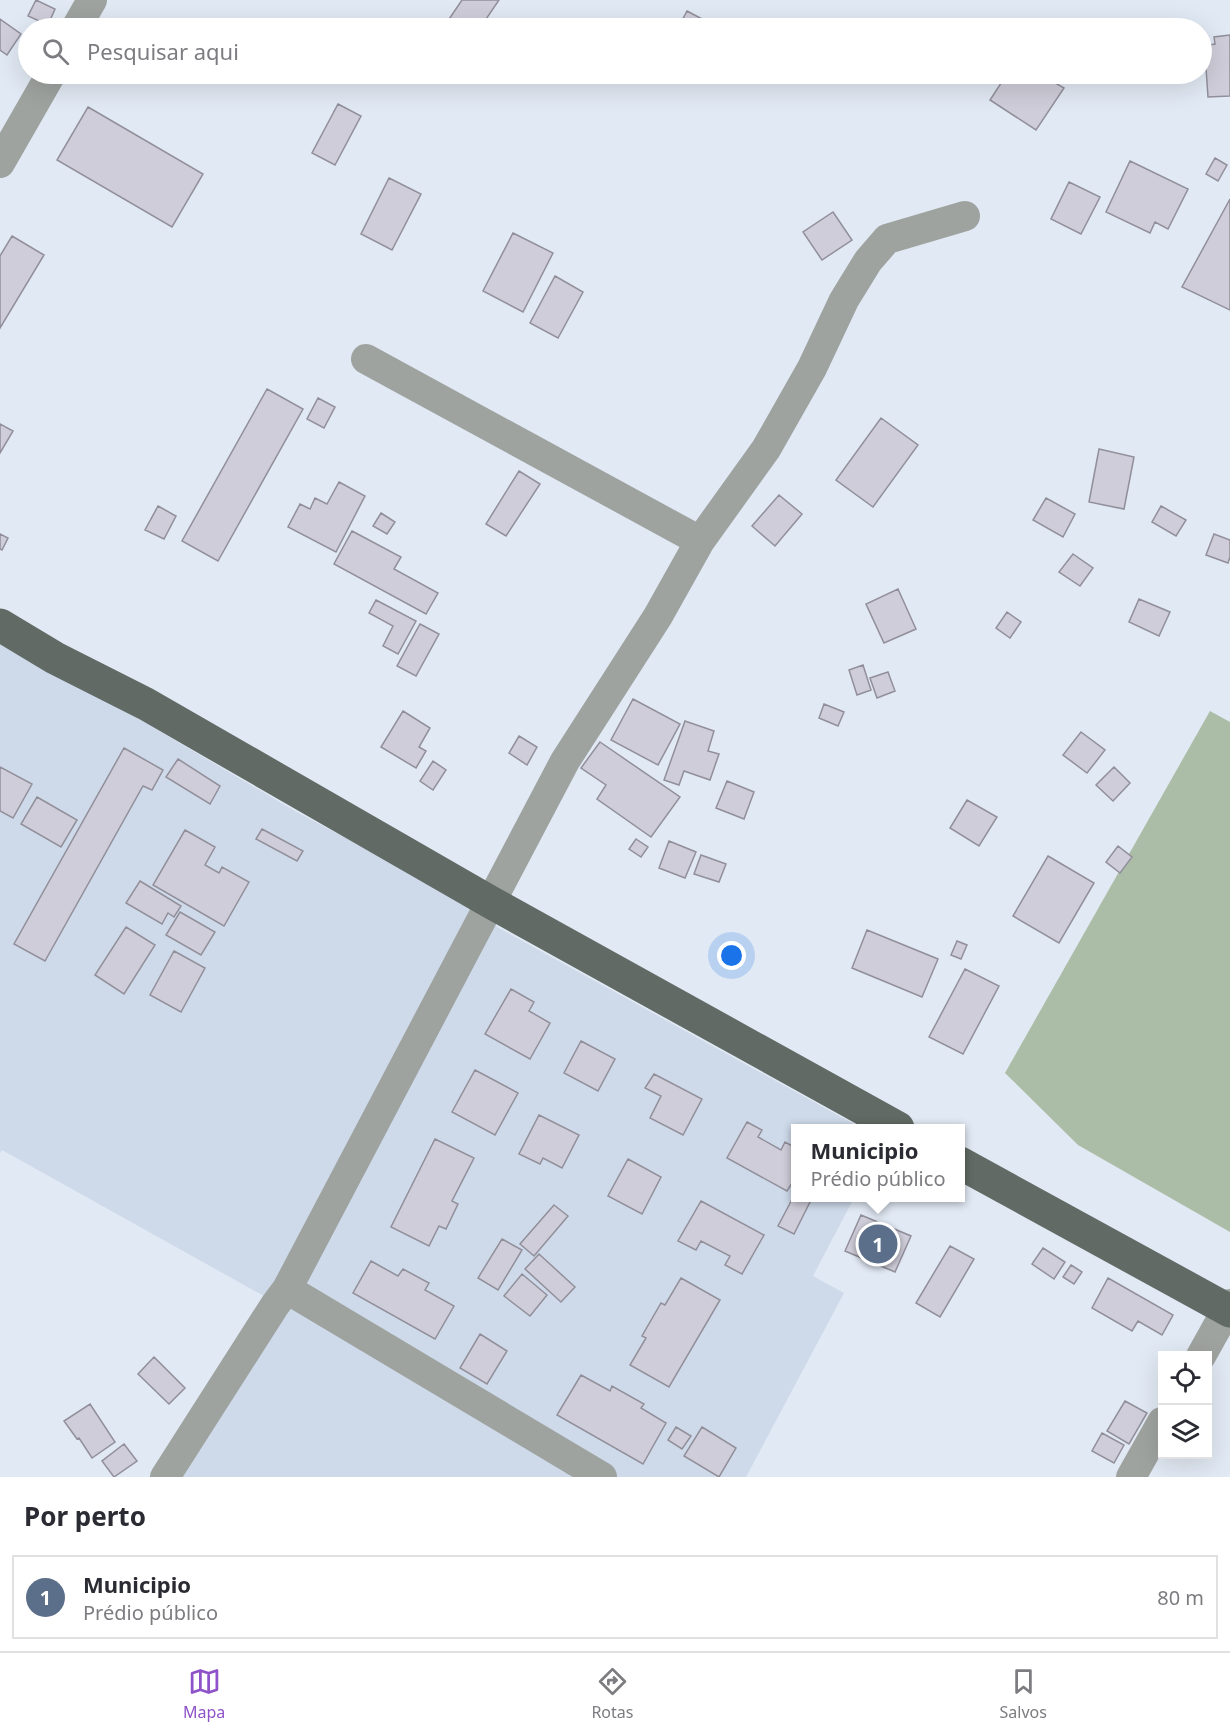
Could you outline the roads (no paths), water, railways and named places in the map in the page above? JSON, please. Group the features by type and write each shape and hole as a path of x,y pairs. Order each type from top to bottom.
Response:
{"main road":[{"path":"0,625 56,658 146,704 492,903 891,1124"},
{"path":"965,1166 1229,1308"}],"street":[{"path":"82,18 92,0"},
{"path":"0,163 45,84"},
{"path":"165,1477 286,1289 565,761 658,616 700,541 765,449 812,368 844,300 868,261 887,239 965,216"},
{"path":"366,359 700,541"},
{"path":"286,1289 602,1477"},
{"path":"1204,1351 1229,1308"},
{"path":"1131,1477 1158,1429"}],"place":[{"name":"Municipio","path":"878,1244"}]}
